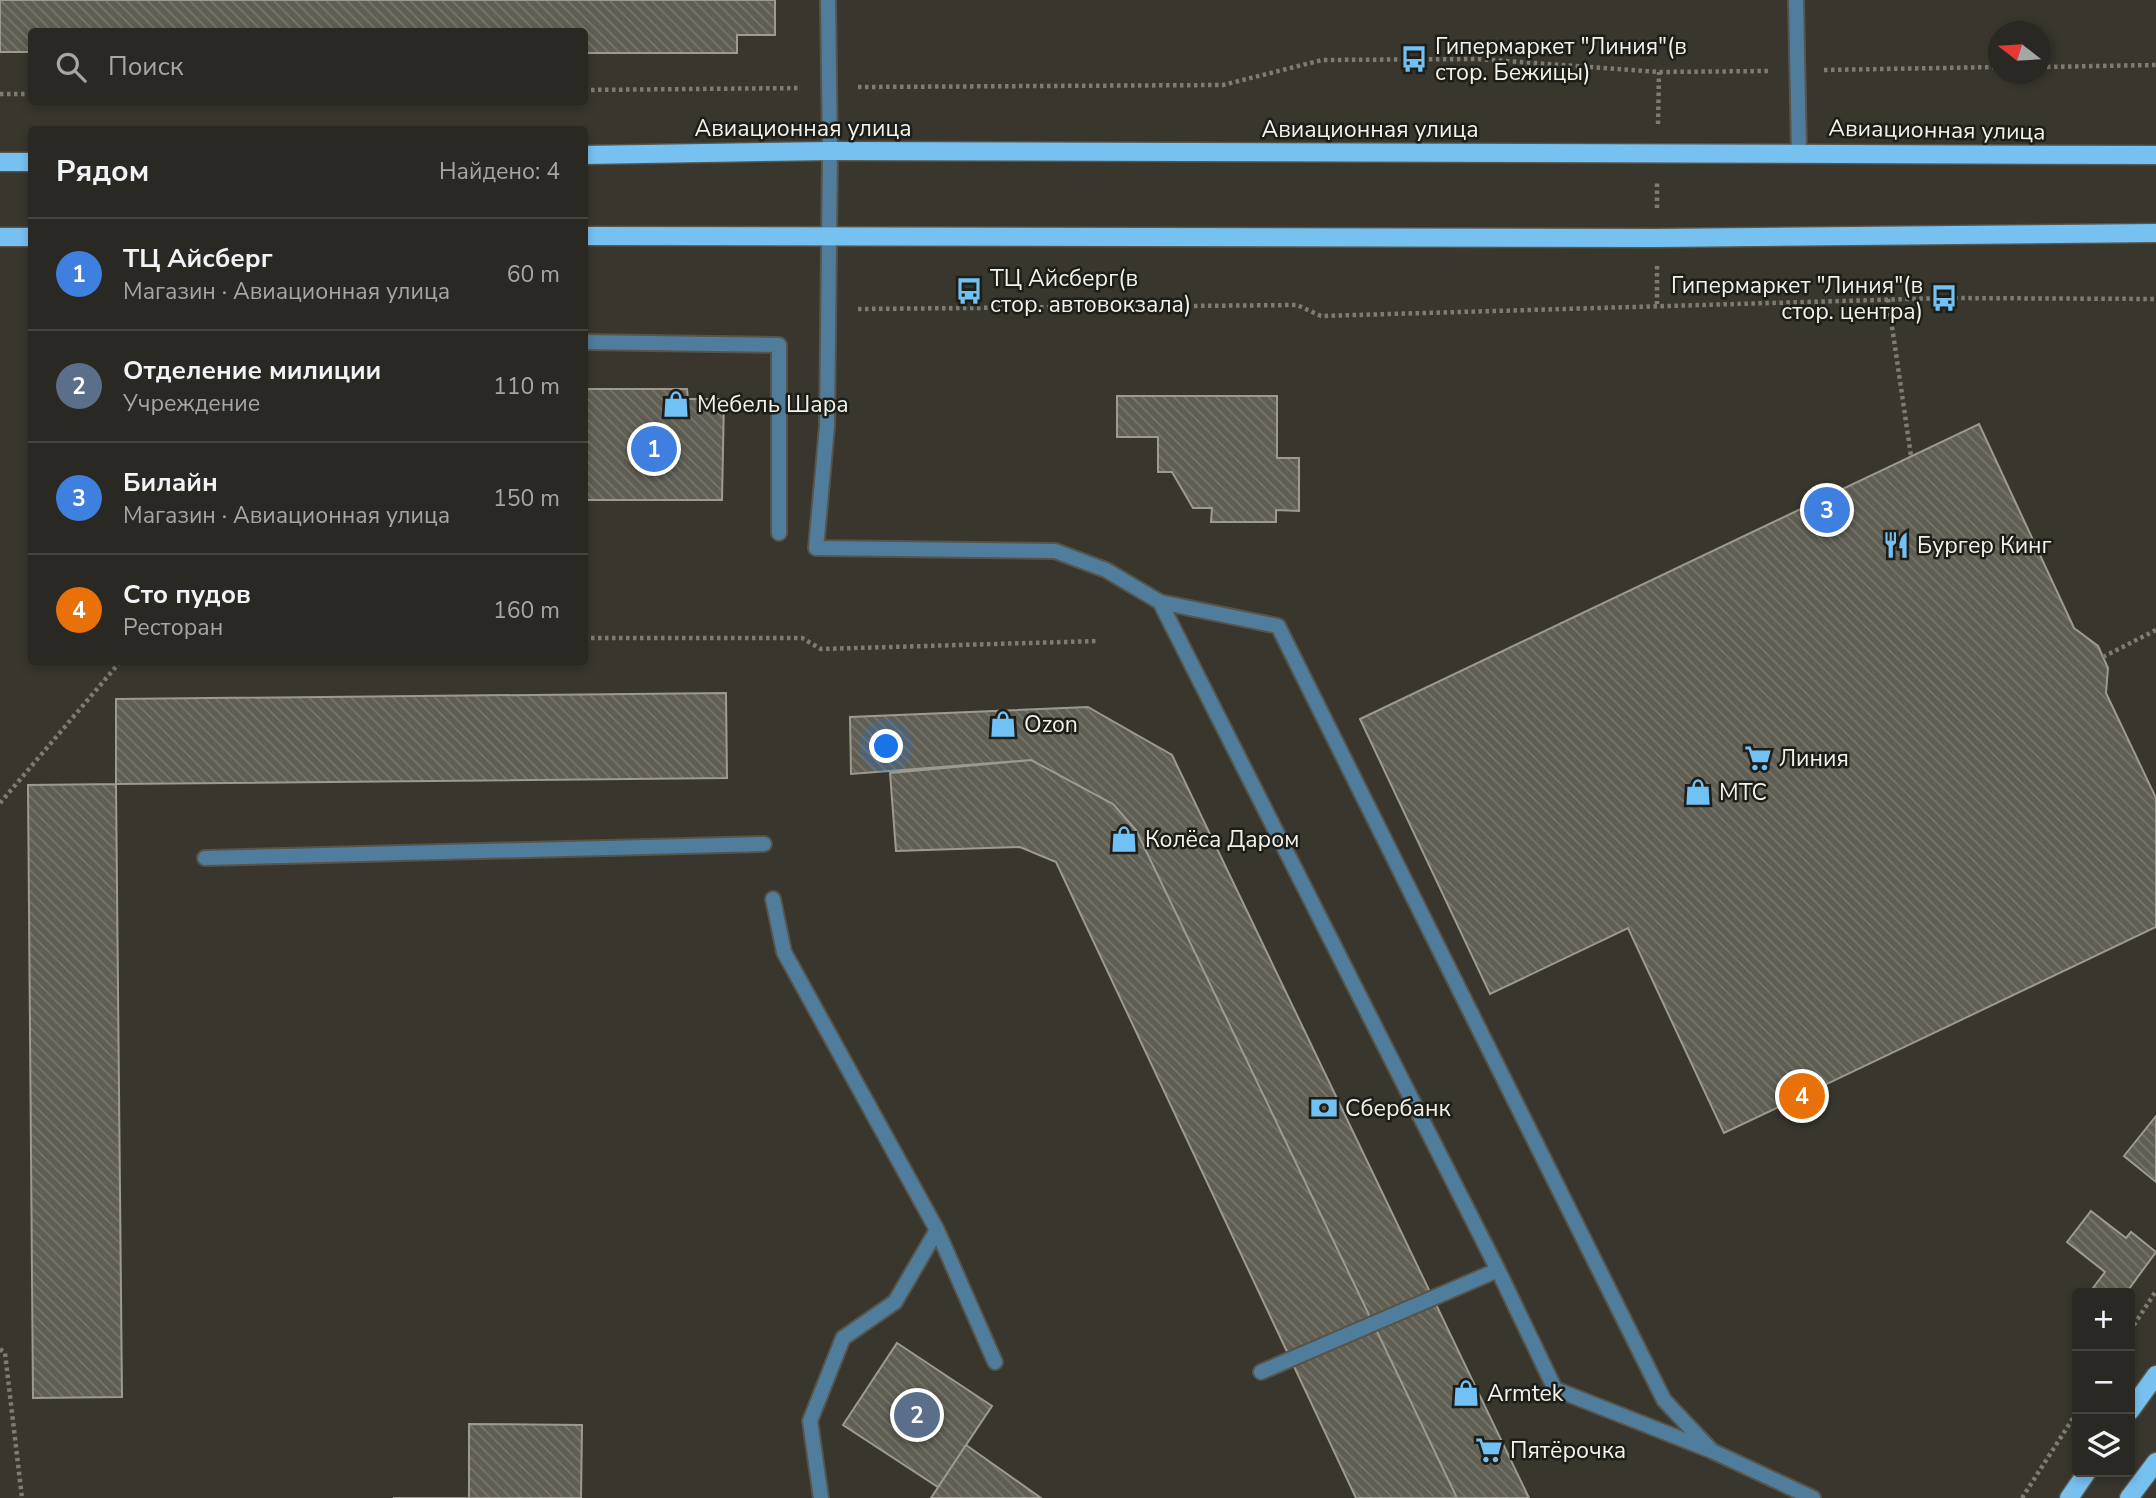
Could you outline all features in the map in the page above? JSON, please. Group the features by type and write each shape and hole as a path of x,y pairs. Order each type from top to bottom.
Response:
{"main road":[{"name":"Авиационная улица","path":"588,155 830,151 2156,155"},
{"path":"0,162 28,162"},
{"path":"588,236 1657,238 2156,233"},
{"path":"0,237 28,237"},
{"path":"2135,1404 2156,1375"},
{"path":"2129,1498 2156,1462"},
{"path":"2069,1498 2084,1477"}],"street":[{"path":"828,0 830,235 827,426 816,548 1055,551 1106,570 1160,603 1278,626 1664,1400 1712,1451"},
{"path":"1797,0 1799,153"},
{"path":"588,342 779,345 779,533"},
{"path":"1160,603 1498,1270 1555,1389 1712,1451 1813,1498"},
{"path":"205,858 764,844"},
{"path":"773,900 784,951 937,1230 995,1362"},
{"path":"821,1498 810,1421 843,1338 895,1302 937,1230"},
{"path":"1261,1372 1498,1270"}],"path":[{"path":"588,90 829,88 929,84 1223,85 1322,60 1478,59 1659,72 1988,67"},
{"path":"2051,67 2156,65"},
{"path":"1657,304 1659,72"},
{"path":"0,94 28,94"},
{"path":"828,309 1297,305 1321,316 1888,299 2156,299"},
{"path":"1888,299 1911,456"},
{"path":"2103,657 2156,630"},
{"path":"588,638 803,638 821,649 1098,641"},
{"path":"0,803 117,665"},
{"path":"2135,1323 2156,1291"},
{"path":"0,1349 5,1353 22,1498"},
{"path":"2022,1498 2076,1414"}],"building":[{"path":"0,0 775,0 775,35 737,35 737,53 588,53 588,28 28,28 28,52 0,52"},
{"path":"588,389 687,389 688,399 724,399 722,500 588,500"},
{"path":"1117,396 1277,396 1277,458 1299,458 1299,511 1276,510 1276,522 1211,522 1212,508 1193,508 1172,472 1158,472 1158,437 1117,437"},
{"name":"Линия","path":"1979,424 2074,628 2098,646 2108,668 2106,693 2156,798 2156,927 1724,1133 1628,928 1490,994 1360,719"},
{"path":"726,693 727,778 116,784 116,699"},
{"path":"1088,707 1172,755 1529,1498 1457,1498 1136,830 1113,804 1031,760 851,774 850,717"},
{"path":"1031,760 1113,804 1136,830 1457,1498 1356,1498 1056,862 1020,847 896,851 890,773"},
{"path":"116,784 122,1397 33,1398 28,785"},
{"path":"2156,1116 2156,1182 2124,1156"},
{"path":"2091,1211 2126,1238 2131,1232 2156,1252 2130,1288 2093,1288 2105,1272 2067,1242"},
{"path":"897,1343 992,1406 938,1487 843,1425"},
{"path":"469,1424 582,1425 581,1498 469,1498"},
{"path":"966,1445 1041,1498 931,1498"}],"place":[{"name":"Гипермаркет \"Линия\"(в стор. Бежицы)","path":"1414,59"},
{"name":"ТЦ Айсберг(в стор. автовокзала)","path":"969,291"},
{"name":"Гипермаркет \"Линия\"(в стор. центра)","path":"1944,298"},
{"name":"Мебель Шара","path":"676,404"},
{"name":"ТЦ Айсберг","path":"654,449"},
{"name":"Билайн","path":"1827,510"},
{"name":"Бургер Кинг","path":"1896,545"},
{"name":"Ozon","path":"1003,724"},
{"name":"Линия","path":"1758,758"},
{"name":"МТС","path":"1698,792"},
{"name":"Колёса Даром","path":"1124,839"},
{"name":"Сто пудов","path":"1802,1096"},
{"name":"Сбербанк","path":"1324,1108"},
{"name":"Armtek","path":"1466,1393"},
{"name":"Отделение милиции","path":"917,1415"},
{"name":"Пятёрочка","path":"1489,1450"}]}
